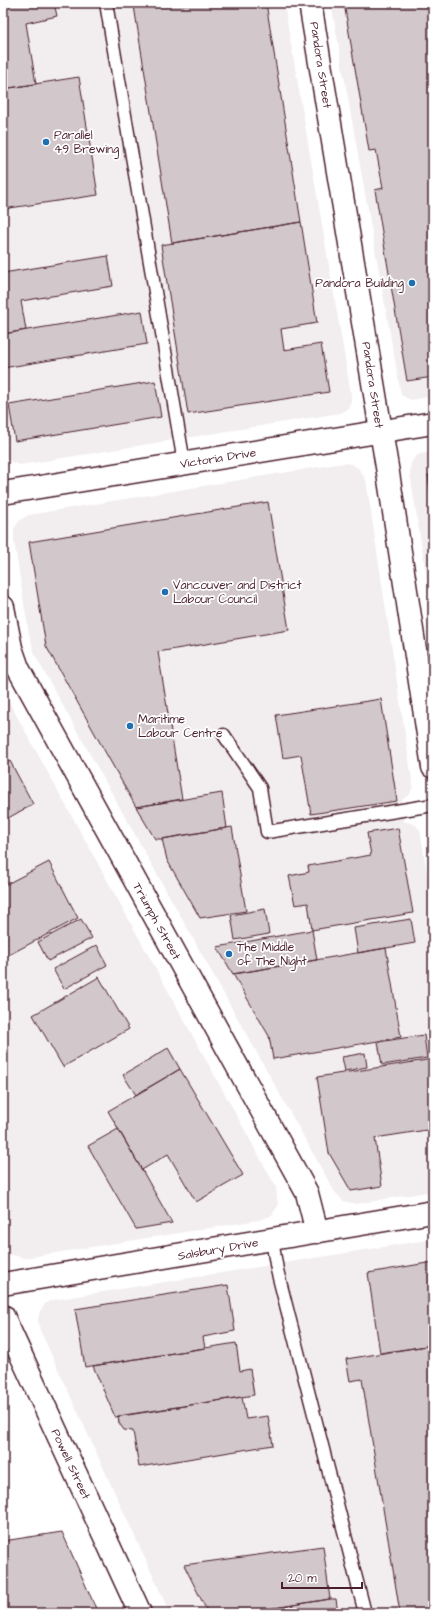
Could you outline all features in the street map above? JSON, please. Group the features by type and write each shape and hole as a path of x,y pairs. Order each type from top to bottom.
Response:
{"street":[{"name":"Pandora Street","path":"310,3 381,432 433,767"},
{"name":"Victoria Drive","path":"3,493 381,432 433,422"},
{"name":"Triumph Street","path":"3,607 11,648 18,668 307,1193 317,1232"},
{"name":"Salsbury Drive","path":"3,1284 433,1212"},
{"name":"Powell Street","path":"3,1316 140,1613"}],"lane":[{"path":"106,3 184,463"},
{"path":"224,735 260,788 267,832 433,805"},
{"path":"272,1240 277,1270 365,1613"}],"shaded area":[{"path":"3,3 284,3 351,394 351,402 347,409 340,413 20,465 11,462 4,457"},
{"name":"Pandora Building","path":"331,3 433,3 433,396 411,400 401,395"},
{"path":"433,452 433,619 410,473 411,463 415,457 420,454"},
{"path":"343,463 352,464 358,468 366,480 413,786 410,794 401,801 404,821 416,825 420,830 433,910 433,1191 356,1204 343,1201 334,1191 35,655 29,634 14,541 14,529 19,521 28,515"},
{"path":"3,691 276,1187 278,1206 271,1216 259,1220 24,1258 8,1254 3,1250"},
{"path":"433,1239 433,1613 170,1613 40,1330 38,1320 40,1311 46,1303 53,1300"}],"building":[{"path":"3,3 54,3 57,16 26,23 36,84 3,89"},
{"path":"150,3 266,3 301,222 172,243 134,6"},
{"name":"Pandora Building","path":"344,3 433,3 433,377 407,381 375,190 383,188 376,150 369,151"},
{"name":"Parallel 49 Brewing","path":"79,77 98,195 3,209 3,89"},
{"path":"301,222 317,323 281,329 284,350 321,344 329,392 188,414 161,245"},
{"path":"108,256 113,286 21,301 26,330 3,334 3,273"},
{"path":"142,311 147,344 3,368 3,334"},
{"path":"155,381 161,417 15,441 9,405"},
{"path":"433,474 433,510 428,475"},
{"name":"Maritime Labour Centre","path":"268,502 289,630 158,652 182,799 136,807 46,646 29,542"},
{"path":"381,699 397,801 311,814 301,755 283,758 276,715"},
{"path":"10,761 33,804 3,821 3,765"},
{"path":"222,793 227,828 162,839 155,839 136,807"},
{"path":"232,827 246,911 200,918 167,860 162,839"},
{"path":"398,828 413,913 312,930 308,903 295,905 289,876 309,872 308,866 371,855 367,833"},
{"path":"49,862 78,918 3,958 3,886"},
{"path":"265,909 269,934 235,940 231,915"},
{"path":"81,919 92,938 48,961 38,942"},
{"path":"411,919 415,943 358,953 354,928"},
{"path":"312,930 317,960 233,974 217,947"},
{"path":"97,945 107,965 64,989 53,969"},
{"path":"386,948 401,1037 273,1059 269,1036 233,974"},
{"path":"99,977 129,1029 63,1067 33,1015"},
{"path":"424,1035 427,1058 382,1065 378,1042"},
{"path":"168,1048 180,1069 136,1095 123,1075"},
{"path":"365,1053 367,1067 345,1071 342,1057"},
{"path":"433,1059 433,1129 375,1138 382,1186 351,1191 329,1153 317,1077"},
{"path":"180,1069 243,1175 196,1202 168,1154 142,1170 108,1111"},
{"path":"118,1129 172,1223 136,1229 88,1146"},
{"path":"433,1262 433,1345 380,1353 368,1273"},
{"path":"228,1285 235,1331 203,1337 205,1348 85,1367 75,1309"},
{"path":"236,1343 240,1371 250,1369 254,1395 115,1417 93,1366"},
{"path":"433,1345 433,1613 400,1613 362,1379 350,1381 346,1359"},
{"path":"242,1397 246,1419 268,1416 273,1445 139,1467 133,1431 124,1430 119,1423 118,1416"},
{"path":"62,1532 98,1613 3,1613 3,1541"},
{"path":"323,1546 330,1599 244,1613 208,1613 184,1565"},
{"path":"336,1599 338,1613 244,1613"}],"place":[{"name":"Parallel 49 Brewing","path":"46,142"},
{"name":"Pandora Building","path":"412,283"},
{"name":"Vancouver and District Labour Council","path":"165,592"},
{"name":"Maritime Labour Centre","path":"130,726"},
{"name":"The Middle of The Night","path":"229,954"}]}
